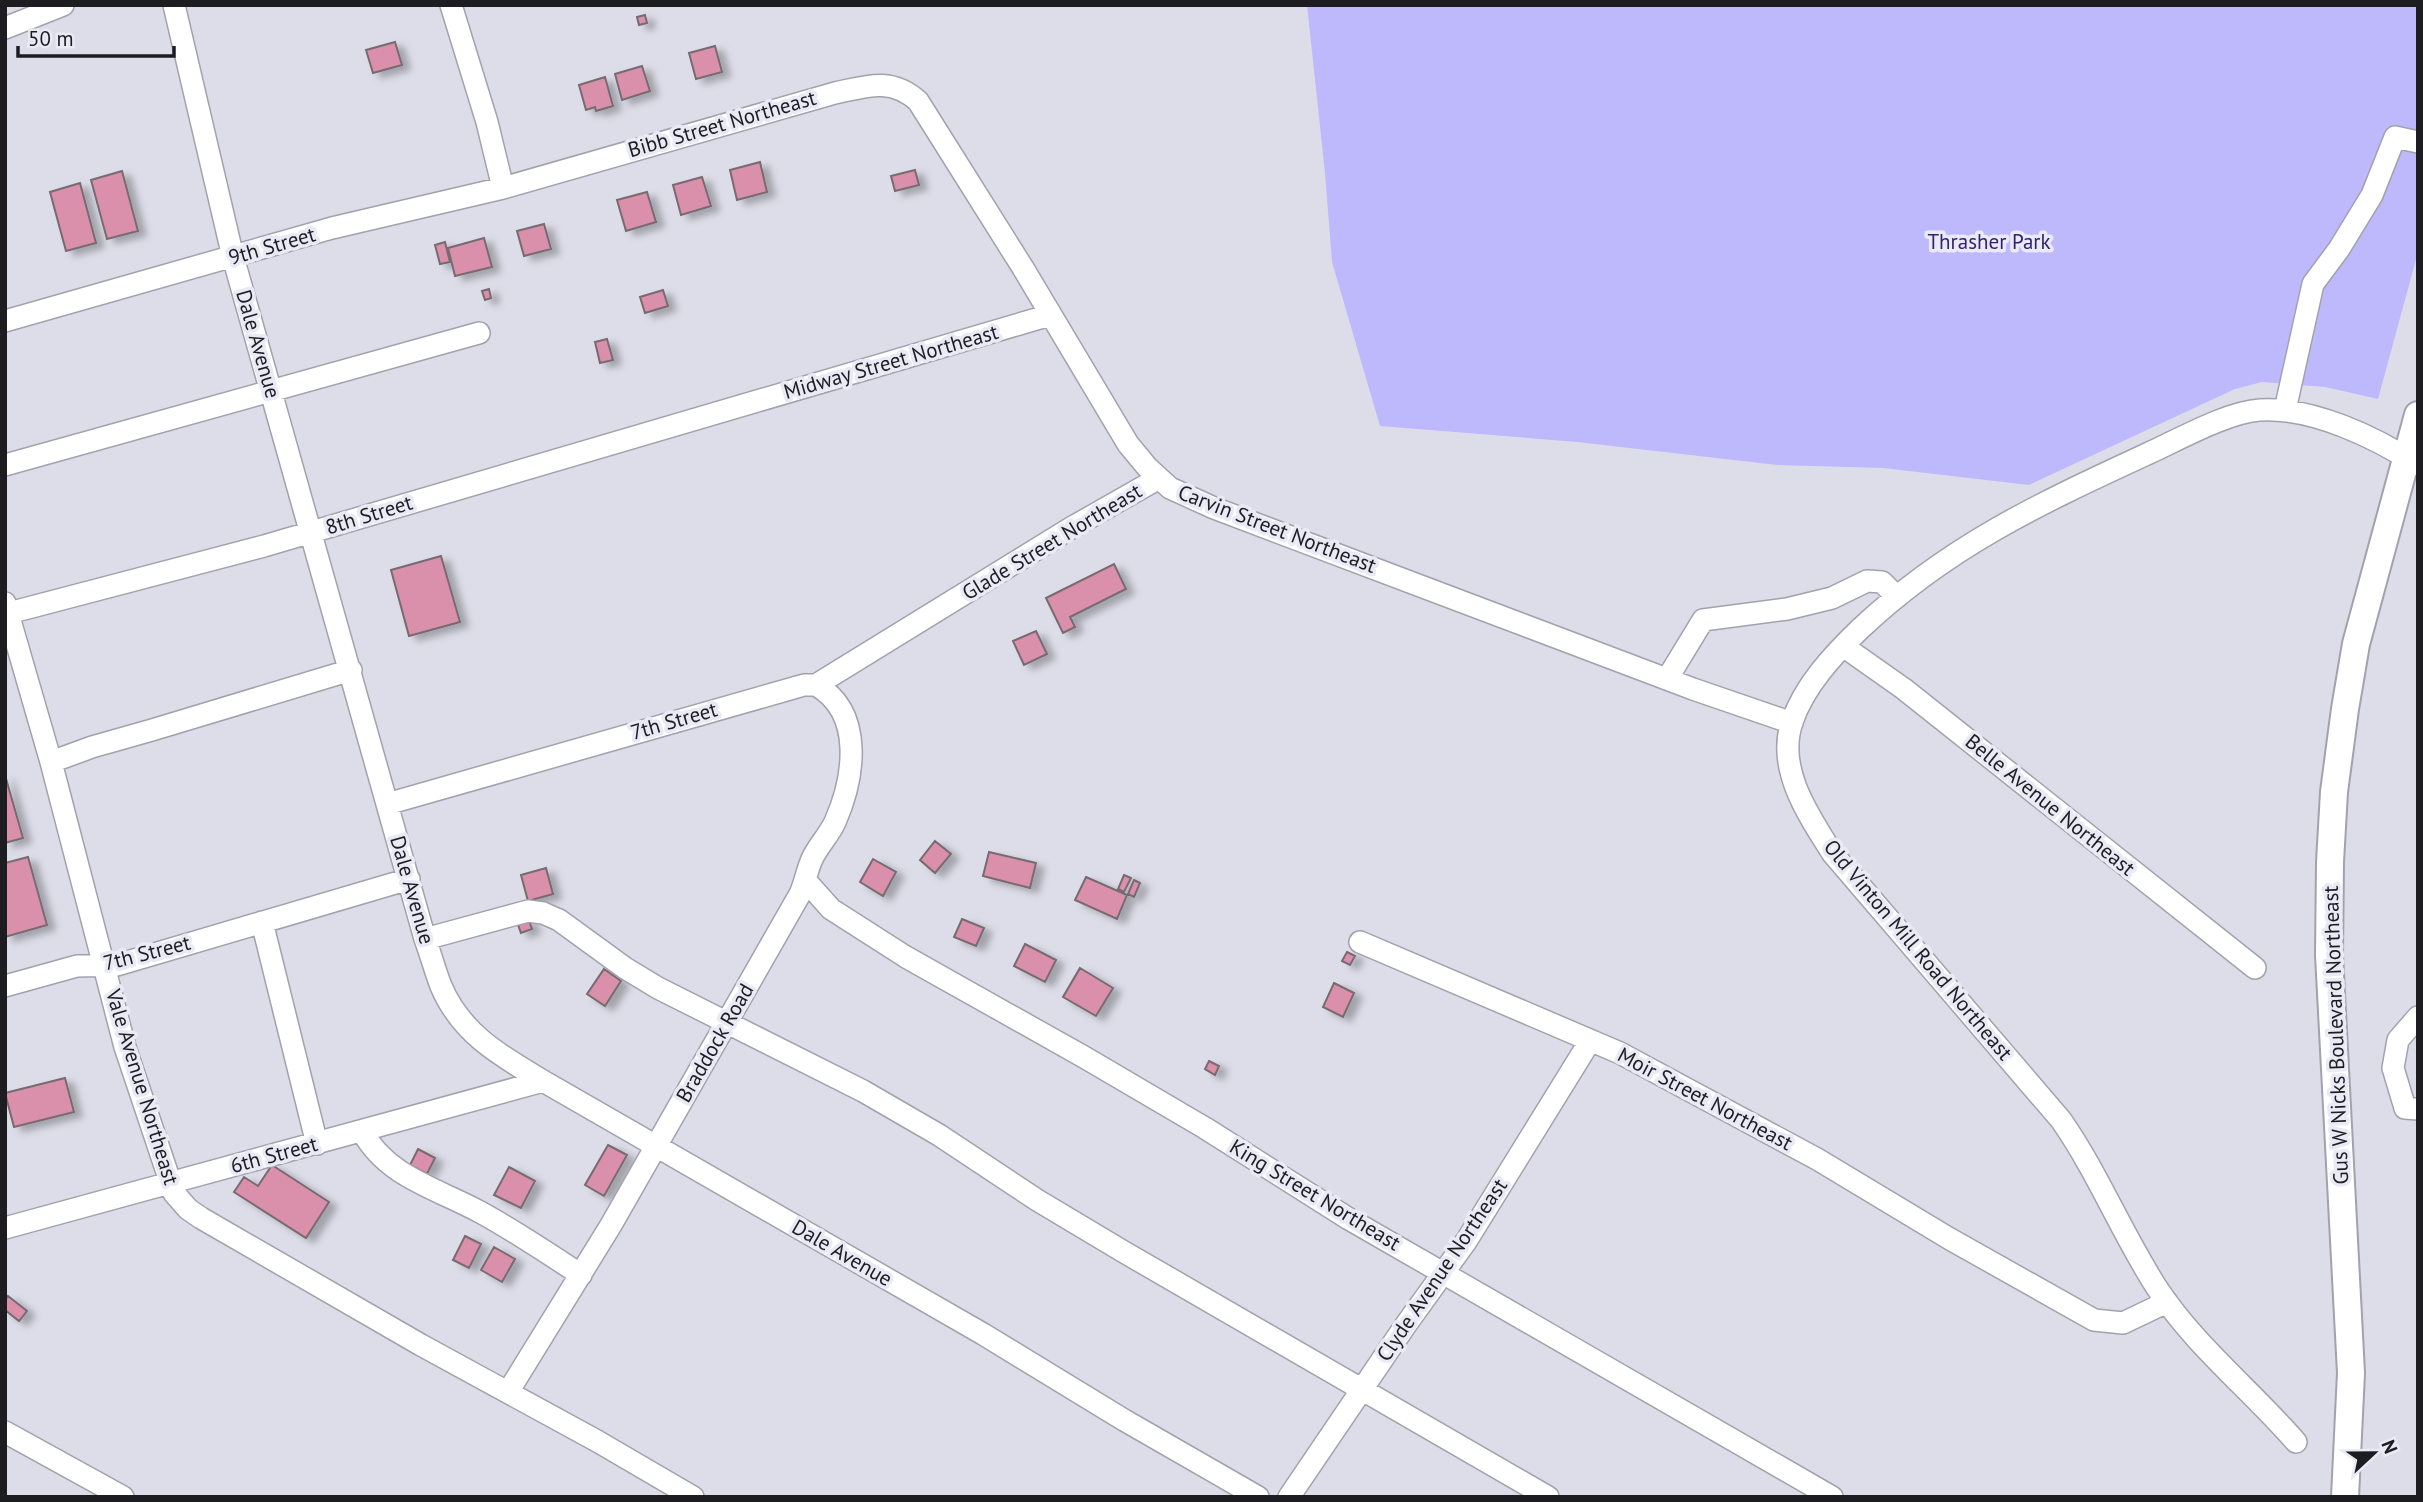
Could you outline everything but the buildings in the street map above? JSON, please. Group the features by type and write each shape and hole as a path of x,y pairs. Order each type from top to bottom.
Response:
{"main road":[{"name":"Gus W Nicks Boulevard Northeast","path":"2345,1497 2351,1373 2329,955 2330,862 2341,737 2356,644 2412,461 2418,415"}],"street":[{"path":"5,29 63,5"},
{"name":"Dale Avenue","path":"174,5 233,257 425,939 441,986 453,1010 470,1031 490,1049 983,1334 1258,1497"},
{"path":"451,5 487,121 503,188"},
{"name":"Bibb Street Northeast","path":"539,176 835,93 877,85 907,91"},
{"name":"Carvin Street Northeast","path":"907,91 918,101 1128,444 1170,488 1214,508 1667,679 1792,723"},
{"path":"2285,410 2313,284 2339,249 2372,195 2395,137 2418,142"},
{"name":"9th Street","path":"5,321 332,228 503,188 539,176"},
{"name":"Midway Street Northeast","path":"731,410 1050,315"},
{"path":"5,465 479,333"},
{"name":"8th Street","path":"6,610 129,583 731,410"},
{"name":"Old Vinton Mill Road Northeast","path":"2296,1443 2267,1409 2205,1348 2167,1302 2122,1230 2081,1150 2061,1120 1833,854 1795,786 1790,770 1788,744 1792,723 1802,699 1822,670 1843,646 1917,580 1964,546 2021,513 2217,422 2257,410 2285,410 2320,418 2369,438 2412,461"},
{"name":"Glade Street Northeast","path":"946,606 1071,528 1159,478"},
{"path":"1667,679 1703,620 1787,609 1832,598 1867,581 1882,582 1897,597"},
{"name":"7th Street","path":"387,804 719,708 804,685 816,685 946,606"},
{"name":"Vale Avenue Northeast","path":"6,610 15,678 51,762 125,1047 174,1193 188,1209 201,1218 693,1497"},
{"name":"Belle Avenue Northeast","path":"1843,646 1904,689 2255,968"},
{"path":"51,762 92,747 351,670"},
{"name":"Braddock Road","path":"508,1392 581,1275 727,1024 806,881 811,859 835,824 851,768 851,743 848,724 839,706 826,691 816,685"},
{"name":"7th Street","path":"5,986 77,966 117,965 409,879"},
{"name":"King Street Northeast","path":"806,881 831,909 906,957 1084,1057 1205,1128 1349,1219 1832,1497"},
{"path":"425,939 528,911 543,913 559,920 625,968 727,1024 863,1091 939,1135 1037,1200 1124,1252 1548,1497"},
{"path":"262,922 317,1144"},
{"name":"Moir Street Northeast","path":"1360,942 1620,1053 1741,1117 2094,1320 2123,1323 2167,1302"},
{"path":"2411,1109 2393,1069 2398,1040 2418,1017"},
{"name":"Clyde Avenue Northeast","path":"1289,1497 1467,1240 1590,1041"},
{"name":"6th Street","path":"5,1228 543,1081"},
{"path":"362,1131 370,1147 400,1173 428,1189 478,1211 581,1275"},
{"path":"5,1432 123,1497"}],"green space":[{"name":"Thrasher Park","path":"1307,5 2418,5 2418,252 2378,399 2325,387 2262,382 2235,389 2029,485 1883,468 1777,465 1577,442 1380,426 1332,262"}]}
